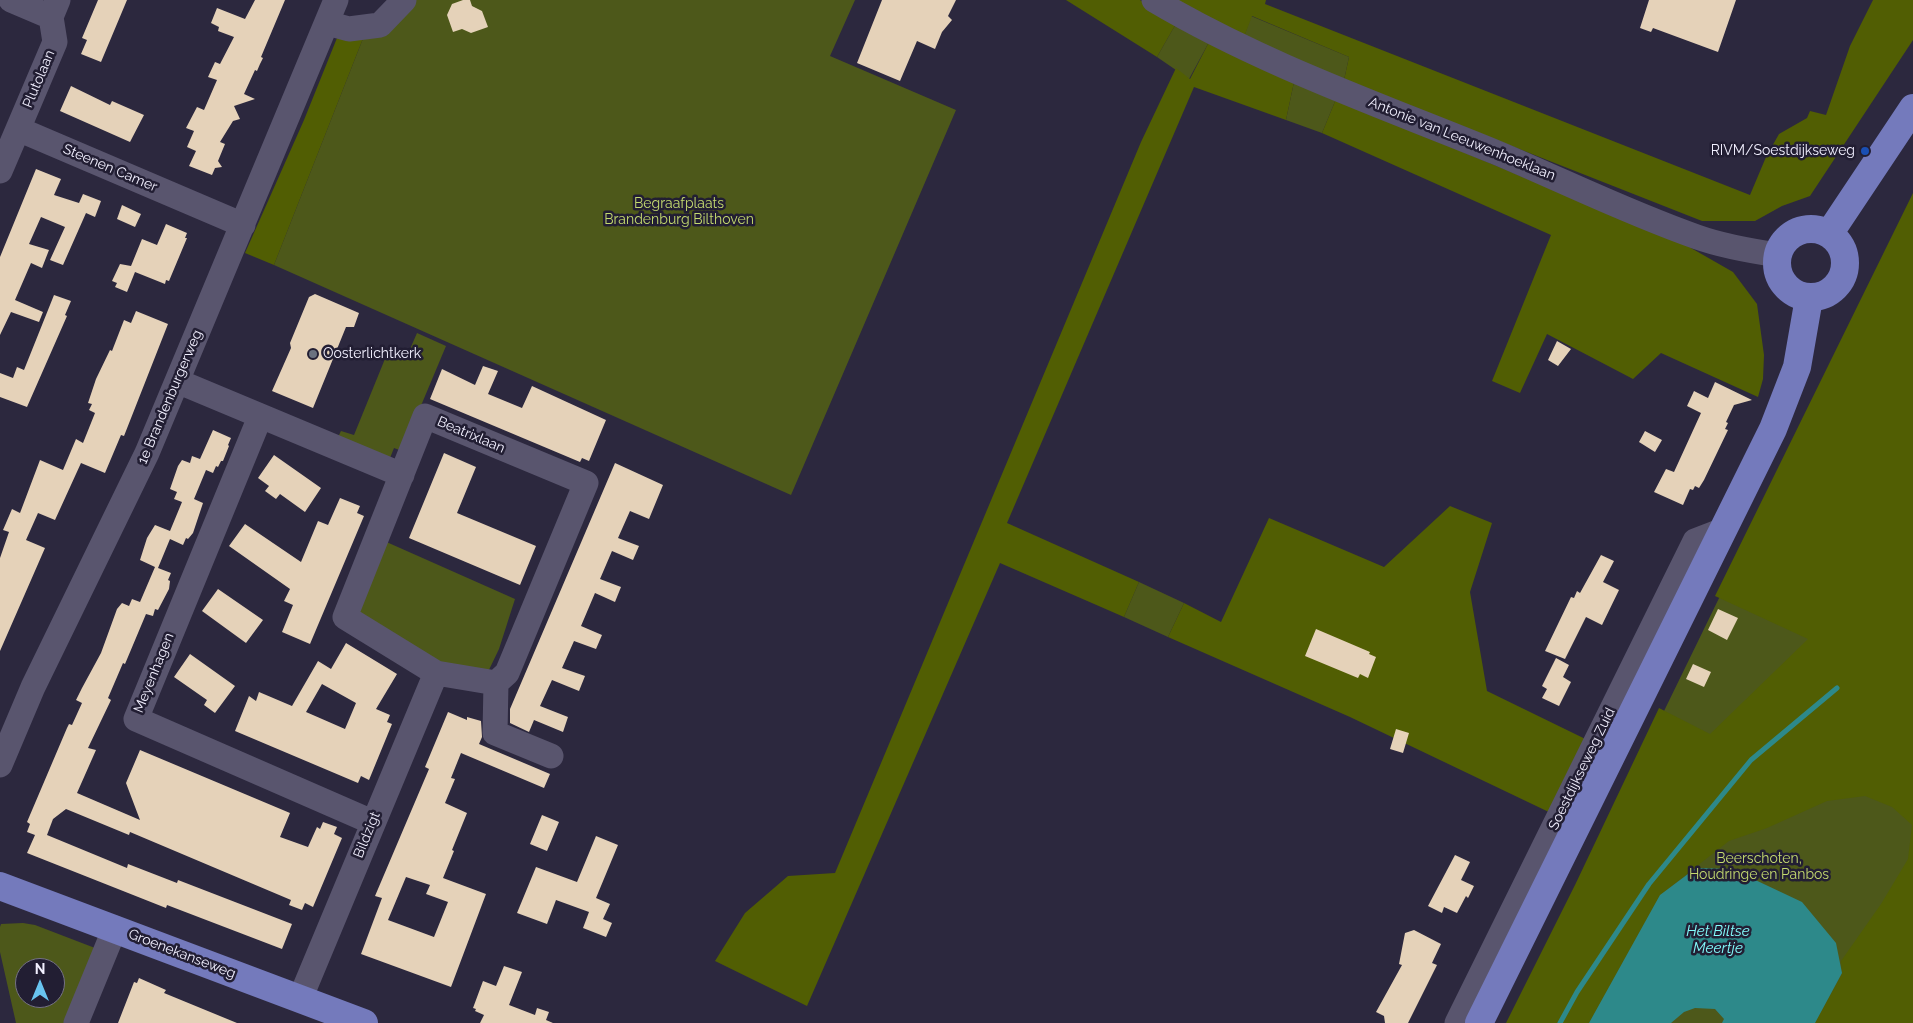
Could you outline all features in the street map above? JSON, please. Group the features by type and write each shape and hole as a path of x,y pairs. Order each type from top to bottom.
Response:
{"main road":[{"path":"1829,234 1913,108"},
{"path":"1808,229 1829,234 1844,251 1846,262 1844,273 1839,283 1831,291 1809,298 1788,289 1781,280 1777,269 1778,255 1788,238 1797,232 1808,229"},
{"name":"Soestdijkseweg Zuid","path":"1479,1023 1782,408 1797,367 1809,298"},
{"name":"Groenekanseweg","path":"0,886 363,1023"}],"street":[{"path":"11,0 55,9"},
{"name":"1e Brandenburgerweg","path":"0,765 33,687 147,454 336,0"},
{"path":"327,23 350,30 380,24 404,0"},
{"name":"Antonie van Leeuwenhoeklaan","path":"1154,0 1201,28 1268,59 1698,238 1778,255"},
{"name":"Plutolaan","path":"18,129 55,42 55,9"},
{"path":"0,170 18,129"},
{"name":"Steenen Camer","path":"18,129 243,225"},
{"path":"177,381 402,475"},
{"name":"Beatrixlaan","path":"425,416 586,483 507,673 496,683 436,673 345,617 425,416"},
{"name":"Meyenhagen","path":"260,417 136,719 372,822"},
{"name":"Soestdijkseweg Zuid","path":"1457,1023 1695,541 1721,531"},
{"name":"Bildzigt","path":"300,999 372,822 436,673"},
{"path":"496,683 495,733 551,756"},
{"path":"76,1023 115,928"}],"green space":[{"name":"Begraafplaats Brandenburg Bilthoven","path":"411,0 855,0 830,56 956,110 791,495 274,265 364,36"},
{"path":"1066,0 1140,0 1177,22 1157,57"},
{"path":"1170,0 1266,0 1265,4 1750,195 1766,157 1779,134 1807,118 1810,111 1826,115 1850,46 1873,0 1913,0 1913,40 1810,196 1782,206 1755,221 1702,221 1344,80 1349,57 1252,16 1243,40"},
{"path":"1251,16 1349,57 1344,80 1243,40"},
{"path":"1177,22 1209,42 1189,79 1157,57"},
{"path":"364,36 274,265 245,253 304,120 337,38"},
{"path":"1209,42 1294,82 1286,120 1194,87 1007,523 1139,582 1124,617 1000,563 807,1006 715,961 745,913 788,876 835,873 1141,142 1176,68 1190,79"},
{"path":"1294,82 1336,99 1322,133 1286,120"},
{"path":"1336,99 1684,244 1733,272 1757,304 1764,355 1763,379 1758,397 1661,353 1633,379 1547,334 1520,393 1492,381 1551,235 1322,133"},
{"name":"Beerschoten, Houdringe en Panbos","path":"1913,193 1913,1023 1815,1023 1842,974 1841,961 1881,904 1908,859 1912,825 1892,807 1865,796 1827,801 1767,828 1729,841 1660,895 1589,1023 1506,1023 1575,885 1659,708 1710,734 1808,639 1715,596"},
{"name":"Beerschoten, Houdringe en Panbos","path":"1913,200 1913,1023 1512,1023"},
{"path":"417,333 446,346 402,451 394,448 390,458 338,437 341,431 354,435 389,349 407,356"},
{"path":"1450,506 1492,523 1470,592 1487,691 1612,752 1576,825 1350,717 1168,637 1184,603 1221,622 1269,518 1384,567"},
{"path":"382,540 515,599 499,649 487,674 434,669 350,617"},
{"path":"1139,582 1184,603 1168,637 1124,617"},
{"path":"23,923 35,925 95,948 67,1023 16,1023 0,952 1,924"}],"water":[{"name":"Het Biltse Meertje","path":"1696,868 1732,869 1802,902 1836,943 1842,973 1815,1023 1722,1023 1724,1019 1715,1009 1695,1008 1684,1012 1671,1023 1589,1023 1660,895"}],"building":[{"path":"98,0 127,0 101,62 81,54 87,40 82,38"},
{"path":"255,0 285,0 261,57 263,58 244,94 255,99 234,106 240,119 233,121 220,142 225,144 218,161 222,167 215,168 212,175 189,166 196,151 187,147 194,131 186,128 197,107 204,110 217,80 208,77 215,62 220,64 234,37 218,31 219,27 211,23 217,8 245,19"},
{"path":"463,0 470,0 472,6 482,11 488,27 471,33 462,29 453,32 447,15 452,4"},
{"path":"882,0 956,0 948,16 952,20 942,32 935,49 917,41 900,81 857,63"},
{"path":"1649,0 1736,0 1718,52 1653,28 1651,32 1640,28"},
{"path":"71,86 110,105 112,101 144,115 130,142 60,111"},
{"path":"36,169 61,179 54,195 79,203 83,194 101,201 95,217 86,213 63,265 50,260 65,227 41,217 29,244 49,250 42,268 31,263 15,300 43,312 39,322 11,312 0,335 0,257"},
{"path":"122,205 141,214 135,227 117,219"},
{"path":"166,224 187,233 185,238 187,238 169,281 166,280 165,284 135,272 127,292 115,287 117,283 112,281 120,264 131,266 142,239 157,245"},
{"name":"Oosterlichtkerk","path":"315,294 359,313 354,327 346,327 313,408 272,391 291,348 290,343 309,297"},
{"path":"54,295 71,301 65,315 67,316 27,407 0,397 0,373 13,378 17,367 24,370"},
{"path":"136,311 168,324 124,436 121,435 105,473 81,463 55,520 38,513 26,540 45,548 0,651 0,558 9,532 3,530 12,509 20,513 40,460 63,470 76,439 83,443 95,413 89,410 92,404 88,403 96,379 110,350 112,351 124,320 131,323"},
{"path":"1557,341 1571,349 1558,366 1548,360"},
{"path":"483,366 498,371 488,394 522,408 532,386 606,420 589,461 582,458 580,462 430,399 442,369 475,385"},
{"path":"1715,382 1752,400 1734,405 1726,422 1728,423 1725,429 1728,430 1704,480 1699,488 1695,486 1693,490 1690,489 1683,505 1654,492 1666,469 1674,472 1701,413 1687,406 1694,391 1708,398"},
{"path":"213,430 231,438 229,446 223,461 221,461 218,467 216,466 213,473 206,470 194,499 203,503 193,533 188,539 186,538 183,545 170,539 158,568 171,573 168,580 170,581 169,589 158,610 155,609 153,616 146,614 125,664 123,663 108,698 111,700 88,748 96,750 77,793 140,820 126,783 140,750 290,813 280,837 308,847 317,827 320,829 323,822 337,827 334,834 342,838 313,907 305,903 302,910 289,905 291,900 130,832 129,835 66,809 53,819 47,835 127,868 128,864 177,883 178,880 292,924 282,949 167,905 166,908 27,853 35,835 27,832 30,824 27,822 67,728 69,724 72,725 82,703 76,700 101,653 117,609 122,603 129,606 132,599 140,602 155,567 140,560 147,538 155,525 170,531 182,502 174,499 177,492 170,489 178,466 182,460 190,463 192,456 200,459"},
{"path":"1645,431 1662,440 1655,452 1639,442"},
{"path":"444,453 476,467 457,513 536,546 520,585 409,538"},
{"path":"274,455 321,488 305,512 280,494 276,499 265,491 269,486 258,478"},
{"path":"615,463 663,485 649,519 630,511 618,538 639,546 633,560 612,551 600,579 621,587 615,602 595,593 581,626 602,635 596,649 574,641 562,668 585,676 579,691 552,680 540,706 568,717 563,732 534,720 529,732 510,723 510,709"},
{"path":"340,498 360,506 357,513 364,516 310,644 282,632 293,605 284,601 290,589 229,546 245,524 301,562 318,521 328,525"},
{"path":"1601,555 1614,561 1603,582 1619,590 1602,625 1586,617 1565,659 1545,651 1571,597 1574,598 1577,591 1580,593"},
{"path":"218,589 263,620 246,643 202,611"},
{"path":"1718,609 1738,618 1727,640 1708,630"},
{"path":"1316,629 1370,652 1369,654 1376,657 1368,678 1360,674 1358,678 1305,656"},
{"path":"346,643 397,674 376,709 390,715 387,722 392,724 369,780 361,776 358,783 235,731 249,696 256,701 259,692 292,706 318,661 331,669","holes":["322,684 356,703 345,729 306,712"]},
{"path":"190,654 235,686 215,713 204,705 207,700 174,677"},
{"path":"1556,658 1569,665 1563,677 1571,682 1559,706 1542,698 1547,689 1542,686"},
{"path":"1693,664 1711,672 1704,687 1686,679"},
{"path":"448,712 467,720 467,717 481,721 482,737 479,744 550,774 544,788 461,753 451,778 455,779 445,803 467,813 443,878 486,894 451,987 361,954 382,898 375,896 429,769 425,767","holes":["406,877 430,885 426,894 448,902 434,937 388,920"]},
{"path":"1396,729 1409,733 1403,753 1390,749"},
{"path":"542,815 559,822 547,851 530,844"},
{"path":"596,836 618,845 596,898 610,904 603,919 612,923 606,937 583,928 589,912 556,900 547,924 517,913 536,867 577,882"},
{"path":"1455,855 1470,862 1461,880 1474,886 1457,913 1444,907 1442,913 1428,906"},
{"path":"1414,930 1441,944 1432,963 1437,965 1408,1023 1385,1023 1384,1016 1376,1012 1402,965 1399,964 1405,933"},
{"path":"504,966 522,972 509,1005 535,1015 537,1008 549,1012 546,1020 553,1023 480,1023 484,1015 473,1008 483,981 496,986"},
{"path":"139,978 166,990 164,993 237,1023 118,1023 134,982 137,983"}],"waterway":[{"path":"1560,1023 1577,992 1649,884 1751,760 1837,688"}],"place":[{"name":"RIVM/Soestdijkseweg","path":"1865,151"},
{"name":"Oosterlichtkerk","path":"313,354"}]}
